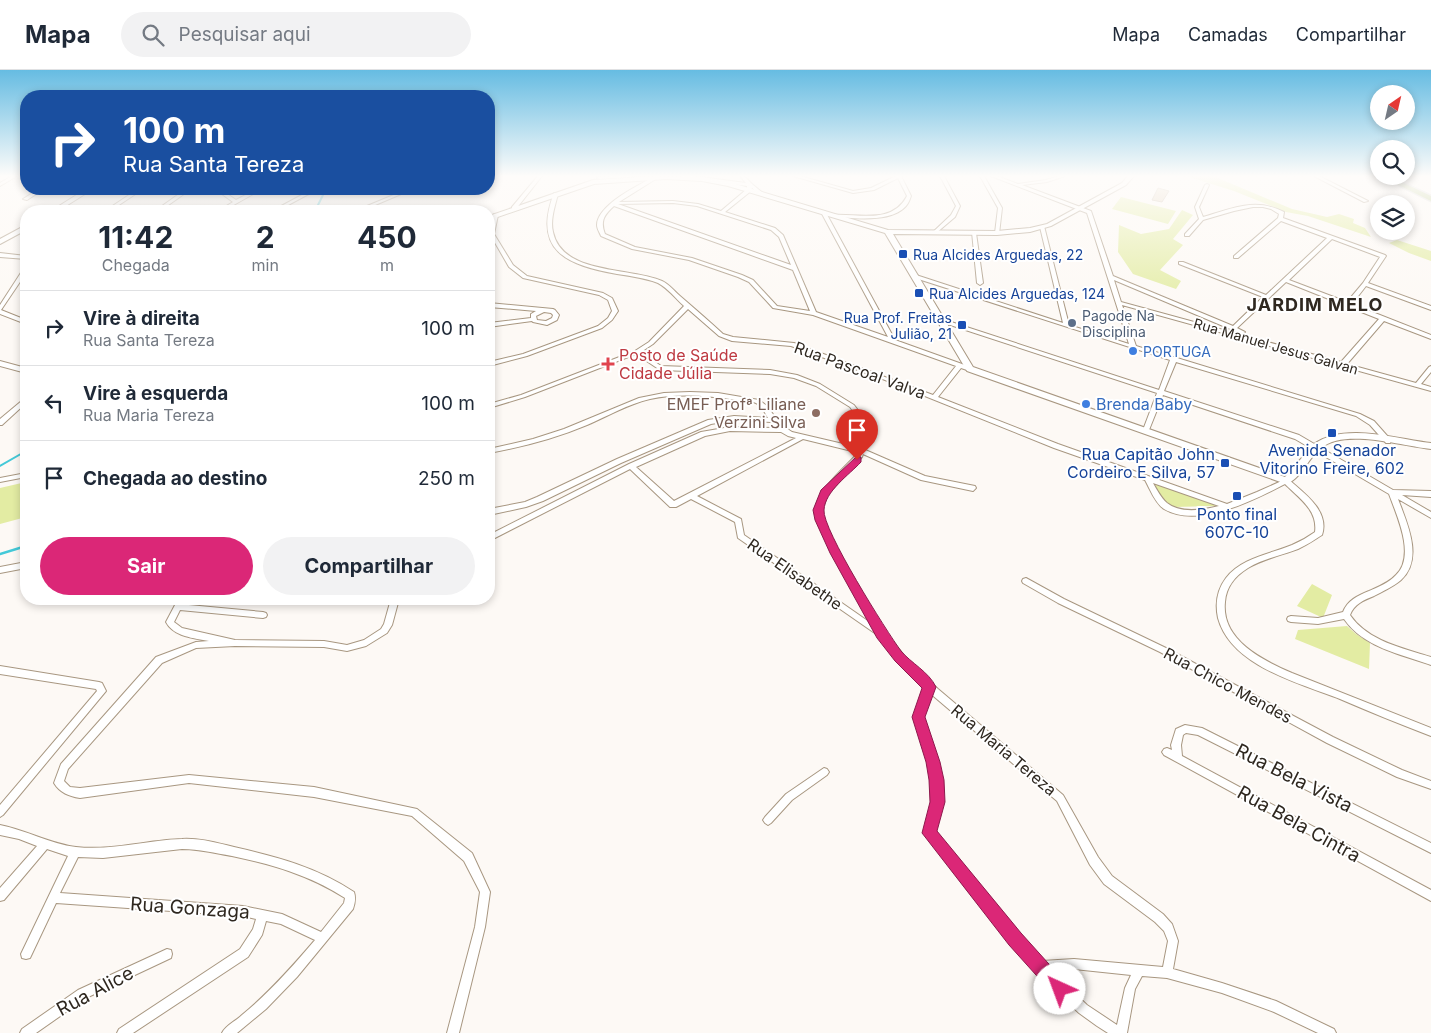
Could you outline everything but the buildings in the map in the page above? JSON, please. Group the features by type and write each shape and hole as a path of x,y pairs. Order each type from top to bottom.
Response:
{"street":[{"name":"Rua Pascoal Valva","path":"550,221 550,233 559,250 571,259 599,269 657,281 673,292 713,330 726,337 792,344 1056,446 1229,507"},
{"path":"598,221 600,231 608,238 634,248 698,262 751,281 775,307 790,311 814,312 1286,481 1316,512 1320,520 1319,533 1305,544 1244,568 1228,580 1223,590 1220,610 1230,634 1238,645 1271,667 1431,732"},
{"path":"661,221 796,269"},
{"path":"749,221 778,232 814,312"},
{"path":"828,221 892,340"},
{"path":"851,221 888,232 996,233 1042,227 1054,221"},
{"path":"935,233 948,221"},
{"path":"996,233 998,221"},
{"path":"1094,221 1134,347"},
{"path":"1187,235 1199,221"},
{"path":"1236,257 1278,221"},
{"path":"1285,221 1383,256 1383,259 1365,284 1348,304"},
{"path":"1042,227 1067,326"},
{"path":"0,241 20,230"},
{"path":"888,232 970,369"},
{"path":"974,233 980,283"},
{"path":"1234,328 1331,238"},
{"path":"495,240 516,272 540,282 601,294 610,299 614,311 610,319 600,327 526,355 495,363"},
{"path":"0,255 20,257"},
{"path":"1181,263 1267,297"},
{"path":"914,276 1134,347 1358,414 1372,423 1388,441"},
{"path":"19,278 0,310 20,319"},
{"path":"1113,278 1259,340"},
{"path":"1285,280 1431,336"},
{"path":"1365,284 1431,308"},
{"name":"Rua Manuel Jesus Galvan","path":"1120,303 1431,389"},
{"path":"495,306 553,311 556,315 555,319 543,323 533,320 495,324"},
{"path":"495,404 523,396 637,352 651,343 687,306"},
{"path":"533,320 536,313 543,310"},
{"path":"1343,364 1383,318"},
{"path":"940,320 1289,434 1316,447 1431,515"},
{"path":"637,352 660,368 770,372 806,380 839,398 856,410 859,419 861,451"},
{"path":"1146,430 1174,358"},
{"path":"0,363 20,370"},
{"path":"934,398 960,365"},
{"path":"1417,385 1431,368"},
{"path":"495,450 530,443 578,427 642,399 662,395 689,394 757,401 764,404 771,420 780,430"},
{"path":"1,421 20,405"},
{"path":"495,511 526,504 696,426 722,419 771,420"},
{"path":"495,535 631,466 711,431 730,429 780,430 801,438 877,456 923,478 974,488"},
{"path":"1147,478 1163,504 1174,510 1210,510 1229,507 1286,481 1313,456 1316,447 1330,439 1343,436 1431,446"},
{"path":"631,466 673,505 801,438"},
{"name":"Rua Maria Tereza","path":"861,451 855,463 825,493 818,510 820,520 836,553 882,634 903,662 929,687 1060,798 1094,861 1108,880 1159,918 1168,928 1173,941 1167,973"},
{"path":"0,480 20,476"},
{"path":"1392,492 1431,494"},
{"path":"1346,615 1349,608 1359,599 1384,589 1400,577 1407,566 1408,544 1392,492"},
{"name":"Rua Elisabethe","path":"691,496 738,521 741,536 762,549 807,584 882,634"},
{"path":"526,504 534,514"},
{"path":"0,570 20,566"},
{"name":"Rua Chico Mendes","path":"1026,581 1061,601 1163,650 1330,740 1400,774 1431,785"},
{"path":"393,605 388,625 379,636 366,643 347,648 324,644 235,643 196,645 160,660 64,767 60,783 68,791 80,793 189,779 314,792 414,812 468,858 485,892 480,927 453,1033"},
{"path":"235,643 180,631 172,626 170,622 178,607 264,615"},
{"path":"1291,619 1318,622 1346,615"},
{"path":"1346,615 1354,626 1369,637 1431,661"},
{"path":"0,670 99,686 102,691 0,812"},
{"path":"929,687 918,717 933,762 936,780 938,802 930,833 1040,967 1074,1003 1120,1033 1130,988 1139,971"},
{"name":"Rua Bela Vista","path":"1178,757 1176,745 1179,732 1185,729 1199,730 1431,848"},
{"name":"Rua Bela Cintra","path":"1167,752 1431,896"},
{"path":"768,820 789,797 824,772"},
{"path":"0,830 17,833 45,844 75,852 103,853 169,844 199,845 305,869 350,896 350,905 264,1005 228,1033"},
{"path":"0,896 45,844"},
{"path":"26,954 75,852"},
{"name":"Rua Gonzaga","path":"52,898 243,911 262,914 300,925 323,938"},
{"path":"123,1033 244,953 258,931 262,914"},
{"name":"Rua Alice","path":"26,1033 82,994 167,954"},
{"path":"1040,967 1074,964 1167,973 1222,988 1276,1008 1330,1033"}],"green space":[{"path":"1157,221 1170,221 1168,224"},
{"path":"1175,221 1188,221 1173,239 1183,245 1160,270 1181,281 1176,289 1133,274 1118,252 1119,225 1141,234 1169,229"},
{"path":"1323,221 1354,221 1353,223 1365,228 1370,237"},
{"path":"1397,240 1431,251 1431,261 1409,253 1389,243"},
{"path":"1153,481 1215,506 1174,507 1163,500"},
{"path":"20,483 20,519 0,524 0,488"},
{"path":"1312,584 1332,595 1323,618 1297,606"},
{"path":"1347,626 1370,643 1369,669 1295,639 1298,630"}],"waterway":[{"path":"0,466 20,454"},
{"path":"0,554 20,548"}],"place":[{"name":"Rua Alcides Arguedas, 22","path":"903,254"},
{"name":"Rua Alcides Arguedas, 124","path":"919,293"},
{"name":"Pagode Na Disciplina","path":"1072,323"},
{"name":"Rua Prof. Freitas Julião, 21","path":"962,325"},
{"name":"PORTUGA","path":"1133,351"},
{"name":"Posto de Saúde Cidade Júlia","path":"608,364"},
{"name":"Brenda Baby","path":"1086,404"},
{"name":"EMEF Profª Liliane Verzini Silva","path":"816,413"},
{"name":"Avenida Senador Vitorino Freire, 602","path":"1332,433"},
{"name":"Rua Capitão John Cordeiro E Silva, 57","path":"1225,463"},
{"name":"Ponto final 607C-10","path":"1237,496"}],"district":[{"name":"JARDIM MELO","path":"1315,304"}],"route":[{"path":"857,460 825,493 820,501 818,510 820,520 836,553 882,634 899,657 929,687 918,717 933,762 936,780 938,802 930,833 944,853 1015,939 1060,989"}]}
